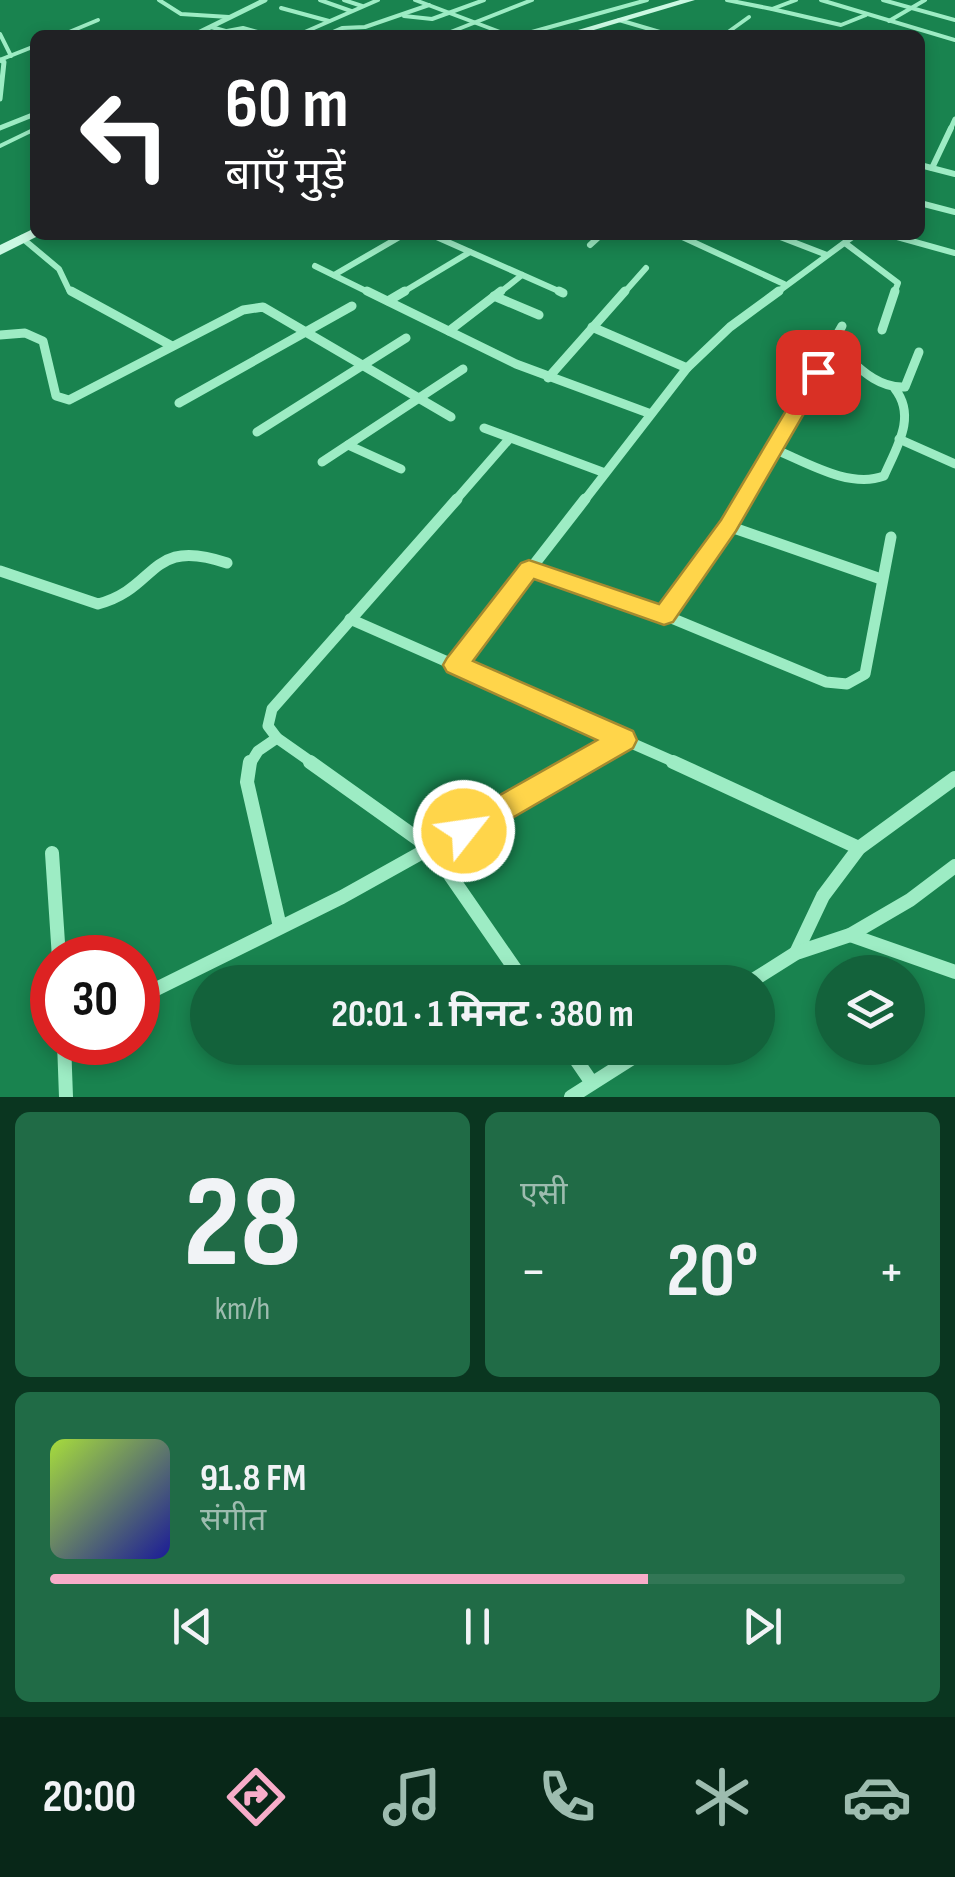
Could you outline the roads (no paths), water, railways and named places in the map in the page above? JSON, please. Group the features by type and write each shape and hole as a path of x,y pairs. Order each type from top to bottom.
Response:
{"street":[{"path":"205,30 264,0"},
{"path":"583,30 690,0"},
{"path":"0,60 4,62 0,99"},
{"path":"0,128 30,116"},
{"path":"932,168 951,138 955,119"},
{"path":"925,166 955,174"},
{"path":"925,204 955,212"},
{"path":"0,251 28,235"},
{"path":"33,240 59,268 69,290 172,346"},
{"path":"334,275 394,240"},
{"path":"443,240 563,293"},
{"path":"590,246 596,240"},
{"path":"689,240 784,284"},
{"path":"787,240 827,255"},
{"path":"456,665 687,368 784,284 849,240"},
{"path":"908,240 955,253"},
{"path":"845,243 898,282 899,291 882,330"},
{"path":"388,302 470,252"},
{"path":"316,266 548,378 651,414"},
{"path":"548,378 646,268"},
{"path":"449,331 522,275"},
{"path":"494,296 538,315"},
{"path":"0,335 25,333 43,341 60,400 82,394 254,306 451,417"},
{"path":"179,403 352,306"},
{"path":"664,615 728,526 842,326"},
{"path":"592,327 687,368"},
{"path":"257,432 406,338"},
{"path":"774,449 856,479 878,481 884,476 899,439 907,404 895,389 884,385 834,345"},
{"path":"895,389 906,386 919,352"},
{"path":"322,462 462,369"},
{"path":"484,428 604,473"},
{"path":"510,438 272,709 268,726 277,738 432,849 512,965"},
{"path":"899,439 955,464"},
{"path":"348,446 401,469"},
{"path":"728,526 882,578"},
{"path":"529,569 664,615 840,686 856,683 866,674 891,537"},
{"path":"0,571 98,604 113,602 166,559 178,554 193,553 228,563"},
{"path":"350,619 825,829 859,848"},
{"path":"277,738 253,753 247,765 247,782 280,927"},
{"path":"160,987 432,849 623,740"},
{"path":"796,953 830,884 859,848 955,778"},
{"path":"52,853 57,935"},
{"path":"775,966 796,953 850,935 910,900 955,866"},
{"path":"850,935 955,972"},
{"path":"65,1065 66,1097"},
{"path":"580,1065 592,1083"},
{"path":"571,1097 621,1065"}],"lane":[{"path":"160,0 181,14 230,17"},
{"path":"320,0 352,11"},
{"path":"344,0 364,6"},
{"path":"309,30 378,0"},
{"path":"415,0 495,30"},
{"path":"401,15 426,20 484,0"},
{"path":"457,30 532,0"},
{"path":"635,0 658,8"},
{"path":"537,30 635,0 647,0"},
{"path":"727,0 841,25 867,14"},
{"path":"772,10 796,0"},
{"path":"821,0 921,30"},
{"path":"883,0 955,20"},
{"path":"890,21 925,0"},
{"path":"345,30 428,5"},
{"path":"282,8 330,21"},
{"path":"731,30 749,17"},
{"path":"74,30 98,20"},
{"path":"618,20 653,30"},
{"path":"211,27 224,30"},
{"path":"925,31 955,40"},
{"path":"0,34 11,56"},
{"path":"0,60 30,48"},
{"path":"0,146 30,131"}]}
